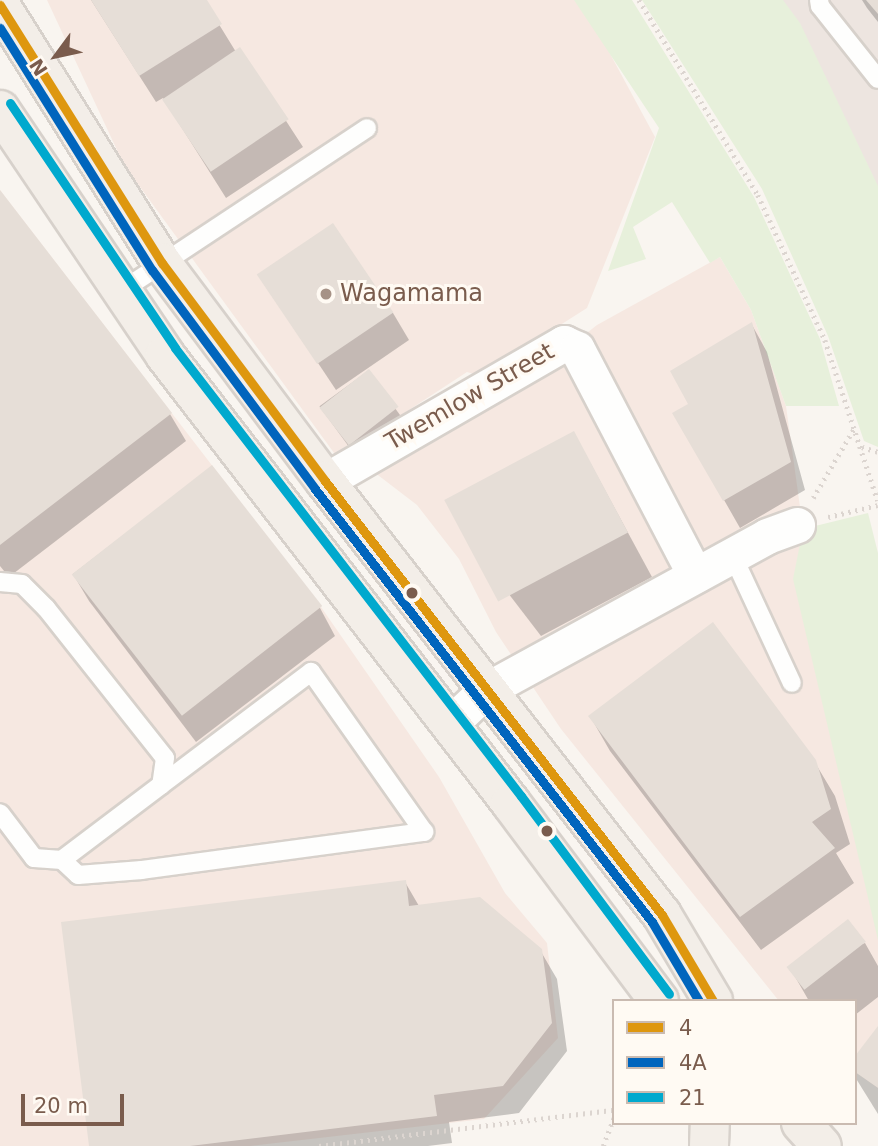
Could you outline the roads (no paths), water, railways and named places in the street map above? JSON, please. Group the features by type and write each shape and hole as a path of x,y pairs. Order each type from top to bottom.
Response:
{"main road":[{"path":"24,0 94,155"},
{"path":"0,5 162,263 325,481 662,915 712,999"},
{"path":"0,110 165,355 450,724 657,999"},
{"path":"709,1146 710,1125"},
{"path":"803,1125 822,1146"}],"street":[{"name":"Twemlow Street","path":"325,481 564,343 577,349 695,575"},
{"path":"450,724 486,690 732,554 767,536 797,525"}],"lane":[{"path":"819,0 820,6 878,79"},
{"path":"121,291 366,128"},
{"path":"732,554 792,683"},
{"path":"0,582 22,584 46,608 148,736 165,758 161,785"},
{"path":"0,813 34,858 62,860 78,875 142,870 424,832 311,673 62,860"}],"place":[{"name":"Wagamama","path":"326,294"}]}
